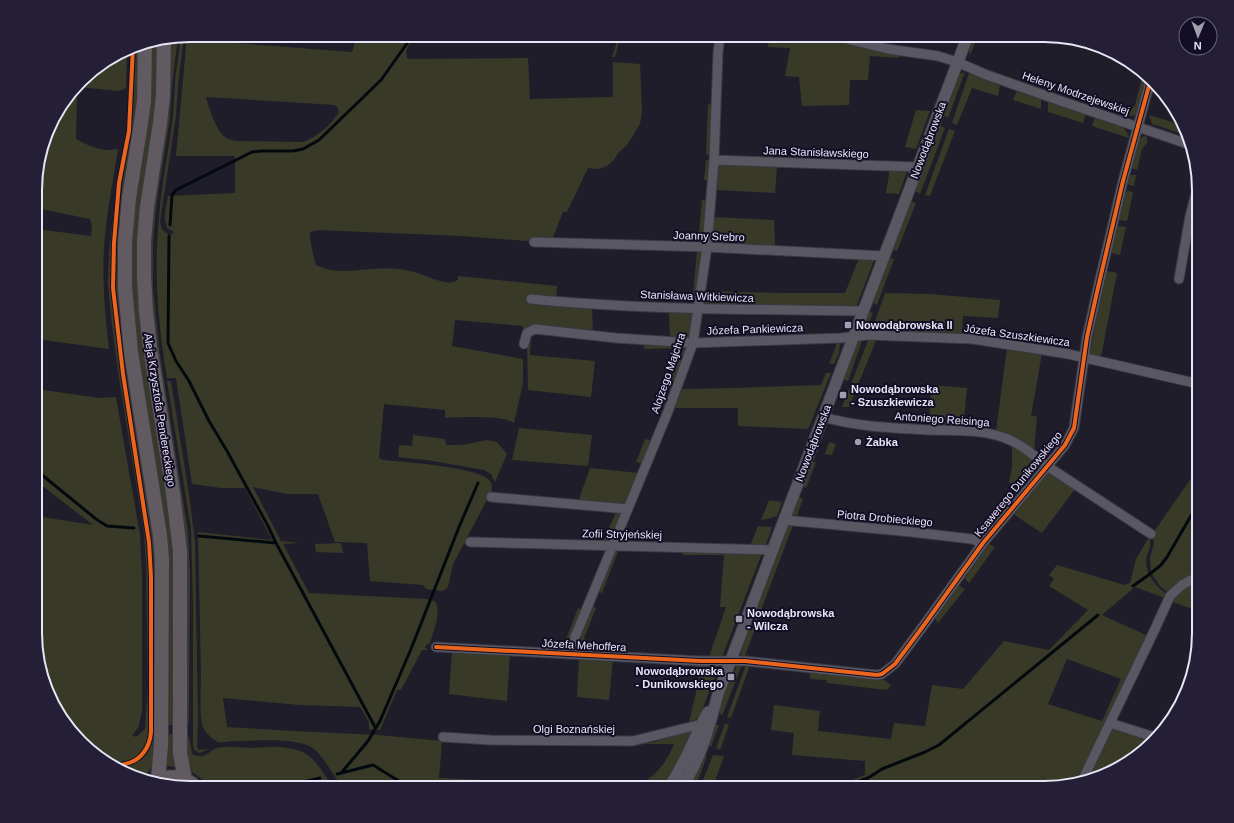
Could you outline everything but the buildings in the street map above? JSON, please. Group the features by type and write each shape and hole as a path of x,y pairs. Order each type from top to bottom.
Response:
{"main road":[{"name":"Aleja Krzysztofa Pendereckiego","path":"164,44 161,116 147,207 144,241 144,276 150,347 173,493 180,551 180,753 190,781"},
{"name":"Aleja Krzysztofa Pendereckiego","path":"145,49 144,101 129,198 125,242 125,288 131,352 160,536 162,560 161,746 157,777"},
{"path":"163,778 176,777 185,781"}],"street":[{"name":"Alojzego Majchra","path":"574,654 575,637 667,414 693,343 707,247 714,160 719,42"},
{"name":"Heleny Modrzejewskiej","path":"858,42 888,49 938,56 957,62 995,78 1184,143"},
{"name":"Nowodąbrowska","path":"685,781 697,760 730,661 965,42"},
{"name":"Ksawerego Dunikowskiego","path":"730,661 786,665 863,674 882,674 895,664 983,543 1064,445 1074,428 1084,358 1097,292 1123,181 1149,85"},
{"name":"Jana Stanisławskiego","path":"714,160 918,167"},
{"path":"1179,279 1192,208"},
{"name":"Joanny Srebro","path":"534,242 707,247 884,256"},
{"name":"Stanisława Witkiewicza","path":"530,299 590,305 698,309 863,311"},
{"name":"Józefa Pankiewicza","path":"524,344 527,333 535,329 616,338 693,343 840,338 854,336"},
{"name":"Józefa Szuszkiewicza","path":"854,336 973,339 1068,354 1192,382"},
{"name":"Antoniego Reisinga","path":"823,418 852,424 891,428 967,431 994,435 1012,441 1034,454 1047,466 1151,534"},
{"path":"491,497 628,509"},
{"name":"Piotra Drobieckiego","path":"784,520 972,539 983,543"},
{"name":"Zofii Stryjeńskiej","path":"470,542 773,550"},
{"path":"1085,775 1170,596 1182,585 1192,580"},
{"name":"Józefa Mehoffera","path":"436,647 700,661 730,661"},
{"name":"Nowodąbrowska","path":"673,781 718,694"},
{"path":"1110,723 1151,736"},
{"name":"Olgi Boznańskiej","path":"443,737 490,740 633,741 702,724"}],"green space":[{"path":"177,42 170,118 157,200 153,241 153,288 160,355 188,532 190,574 189,721 186,725 186,574 154,343 149,242 172,43"},
{"path":"180,42 183,42 176,116 160,221 164,232 171,235 174,232 167,228 165,220 168,196 235,193 235,156 176,156 186,42 222,42 352,52 355,42 411,42 406,55 407,58 411,59 528,58 530,99 613,97 613,62 640,64 642,112 640,124 627,145 607,166 599,169 588,168 567,212 563,212 552,240 532,239 527,241 461,236 318,230 310,232 316,265 326,269 346,271 388,268 412,271 444,282 454,282 458,280 458,276 557,286 556,299 592,308 593,333 523,333 523,326 455,320 452,346 523,359 523,383 514,423 509,420 492,418 445,418 445,410 384,404 379,458 384,460 456,468 482,475 492,484 490,494 453,564 448,587 441,591 426,589 423,585 370,581 367,543 335,542 318,494 287,494 253,487 281,541 300,543 283,544 309,593 426,599 435,601 438,610 430,643 426,645 425,648 429,650 422,650 401,690 397,690 380,730 369,729 369,722 360,707 299,705 223,698 227,727 378,735 442,741 439,778 502,781 338,781 318,753 307,745 276,740 218,742 204,729 201,708 198,532 272,540 245,488 221,488 192,484 176,378 167,378 158,304 157,249 160,203 173,119","holes":["206,97 335,105 339,112 323,130 303,142 237,141 228,139 219,130"]},
{"path":"617,42 619,42 615,57 612,57"},
{"path":"768,42 843,42 900,55 899,58 870,56 868,80 850,80 849,105 802,106 799,77 785,76 790,48 768,47"},
{"path":"971,42 975,42 970,56 969,48"},
{"path":"158,46 156,107 143,200 174,542 175,725 167,725 167,593 132,317 131,226 150,48"},
{"path":"139,51 138,98 122,208 156,566 155,724 152,721 151,545 124,370 116,292 115,257 117,223 133,108 135,52"},
{"path":"127,56 126,88 119,91 83,88 108,67"},
{"path":"965,72 948,118 943,115 957,77"},
{"path":"969,73 1000,85 998,96 972,88 957,125 952,123"},
{"path":"1142,79 1146,83 1139,111 1133,116 1127,115 1135,105"},
{"path":"1017,91 1041,99 1041,109 1013,100"},
{"path":"77,95 76,139 96,148 106,150 118,149 108,211 104,249 104,299 109,349 42,340 42,230 91,236 92,226 90,219 42,209 43,171 50,142 57,124"},
{"path":"1048,102 1086,114 1083,123 1048,112"},
{"path":"708,104 712,105 711,153 706,155"},
{"path":"916,110 930,111 916,149 905,147"},
{"path":"1149,115 1177,123 1181,133 1180,133 1152,124"},
{"path":"1095,117 1116,123 1124,129 1129,138 1092,126"},
{"path":"939,125 945,128 920,194 914,190"},
{"path":"127,129 114,220 112,291 122,381 147,537 149,569 149,738 144,749 140,753 132,759 121,763 108,756 88,740 67,715 53,690 47,671 42,643 42,517 93,525 42,486 42,390 99,398 116,397 140,535 142,575 142,712 138,728 132,735 136,737 145,729 148,688 144,532 118,372 108,285 109,251 119,170"},
{"path":"949,129 955,131 930,196 925,195"},
{"path":"1144,136 1147,137 1147,143 1142,149 1137,170 1132,168 1131,165 1138,140"},
{"path":"706,160 711,160 709,181 704,180"},
{"path":"721,163 777,165 775,193 716,190 718,166"},
{"path":"890,168 907,171 899,194 886,193"},
{"path":"1128,175 1136,175 1134,186 1129,185 1127,182"},
{"path":"1128,191 1133,192 1127,221 1120,220 1118,217 1124,193"},
{"path":"702,200 707,200 703,242 698,244"},
{"path":"911,201 916,203 897,251 892,250"},
{"path":"713,217 774,220 775,246 718,244 712,236"},
{"path":"1119,226 1126,227 1120,255 1112,253 1110,250 1115,229"},
{"path":"697,251 703,253 698,294 693,294"},
{"path":"859,258 874,260 855,307 708,306 704,304 706,291 845,293"},
{"path":"889,258 894,259 877,305 872,302"},
{"path":"1108,271 1117,273 1101,357 1090,353 1105,272"},
{"path":"885,293 930,294 1000,300 998,318 963,316 962,335 872,330"},
{"path":"669,311 686,311 693,314 690,337 685,339 670,340"},
{"path":"868,311 873,313 867,328 865,322"},
{"path":"530,332 642,343 531,334 530,355 595,361 591,397 528,390 527,342"},
{"path":"863,338 848,381 843,379 857,341"},
{"path":"869,338 877,338 849,407 842,407"},
{"path":"642,343 687,346 688,349 676,380 670,380 684,348 645,349"},
{"path":"837,343 840,343 839,353 834,364 829,364"},
{"path":"1007,348 1042,353 1031,416 1036,416 1037,418 1034,451 996,431"},
{"path":"826,373 831,373 808,429 738,426 738,408 674,408 682,389 821,385"},
{"path":"167,381 171,381 190,501 195,543 198,721 197,746 198,750 209,749 200,753 194,750 193,742 193,604 191,528"},
{"path":"931,385 967,388 963,429 929,428"},
{"path":"519,428 592,435 588,466 512,460"},
{"path":"413,435 445,439 446,445 462,445 487,440 497,442 507,454 495,482 491,474 484,470 427,460 398,457 399,445 412,446"},
{"path":"645,439 652,441 643,464 636,462"},
{"path":"829,442 836,444 832,455 825,454"},
{"path":"1012,445 1039,463 1039,467 1035,475 1020,490 1009,482 1012,468"},
{"path":"811,461 816,462 806,488 802,486"},
{"path":"590,468 639,473 625,506 578,502"},
{"path":"1050,473 1075,489 1042,533 1014,514 1014,510 1045,474"},
{"path":"1192,477 1192,576 1175,586 1169,593 1160,586 1151,573 1150,557 1154,544 1153,533"},
{"path":"798,496 803,499 796,518 791,514"},
{"path":"769,500 782,502 777,516 761,520"},
{"path":"617,510 622,513 610,541 602,544"},
{"path":"787,525 793,525 757,621 752,618"},
{"path":"758,526 772,527 765,548 750,546"},
{"path":"1149,537 1150,545 1146,562 1148,573 1154,583 1167,595 1165,598 1135,587 1102,615 1148,636 1079,777 1054,781 850,781 865,775 865,761 792,755 794,733 771,730 774,705 820,711 818,731 891,739 894,723 925,726 932,685 963,689 1004,641 1049,650 1088,610 1049,586 1054,579 1049,575 1057,565 1125,585 1130,583 1136,559","holes":["1067,659 1121,679 1102,721 1048,704"]},
{"path":"341,543 343,553 316,552 315,544"},
{"path":"989,544 995,547 969,583 965,578"},
{"path":"616,549 619,549 602,593 598,592"},
{"path":"683,550 762,553 722,657 709,657 726,607 720,607 724,555 683,555"},
{"path":"1192,584 1192,609 1172,602 1182,590"},
{"path":"958,585 965,589 938,623 935,616"},
{"path":"592,606 596,608 584,638 588,641 587,651 581,642 581,636"},
{"path":"578,608 582,610 565,649 562,650"},
{"path":"749,627 755,629 744,658 740,651"},
{"path":"452,651 510,654 507,701 449,694"},
{"path":"579,658 613,659 609,700 577,697"},
{"path":"738,663 742,664 722,716 718,710 728,681 731,680"},
{"path":"694,665 715,665 718,666 718,668 699,718 689,722 699,680"},
{"path":"746,665 750,665 731,718 727,717"},
{"path":"810,671 884,680 891,685 887,690 827,683 827,680 810,679"},
{"path":"725,723 729,725 720,750 716,748"},
{"path":"713,725 719,725 711,747 707,744"},
{"path":"1114,728 1148,739 1110,766 1090,774"},
{"path":"691,731 678,763 665,781 645,781 651,777 665,762 674,744 641,744 667,738 679,732"},
{"path":"156,734 156,747 153,764 147,774 124,766 137,762 145,756"},
{"path":"167,734 175,734 176,767 166,766"},
{"path":"185,734 189,737 192,754 197,756 206,755 220,747 281,747 303,752 313,759 328,781 204,781 191,771 187,765"},
{"path":"713,755 724,756 715,781 703,781"},
{"path":"704,756 707,756 698,781 689,781"}],"waterway":[{"path":"170,225 172,195 176,190 252,152 293,151 303,149 319,140 381,80 408,42"},
{"path":"169,236 168,343 176,361 189,381 209,421 268,526 375,727"},
{"path":"42,475 96,519 107,526 134,528"},
{"path":"342,772 368,741 380,721 411,649 478,483"},
{"path":"1151,573 1161,565 1167,557 1192,514"},
{"path":"199,536 276,543"},
{"path":"1133,586 1150,574"},
{"path":"860,781 868,778 882,769 939,745 1098,615"},
{"path":"337,774 373,765 399,781"},
{"path":"307,781 320,778"}],"cycle path":[{"path":"122,765 140,757 147,748 151,732 151,577 149,542 123,374 113,288 114,243 119,183 129,131 133,53"},
{"path":"436,647 700,661 745,661 877,675 882,674 895,664 983,543 1065,445 1074,428 1087,337 1123,181 1149,85"}],"place":[{"name":"Nowodąbrowska II","path":"848,325"},
{"name":"Nowodąbrowska - Szuszkiewicza","path":"843,395"},
{"name":"Żabka","path":"858,442"},
{"name":"Nowodąbrowska - Wilcza","path":"739,619"},
{"name":"Nowodąbrowska - Dunikowskiego","path":"731,677"}]}
